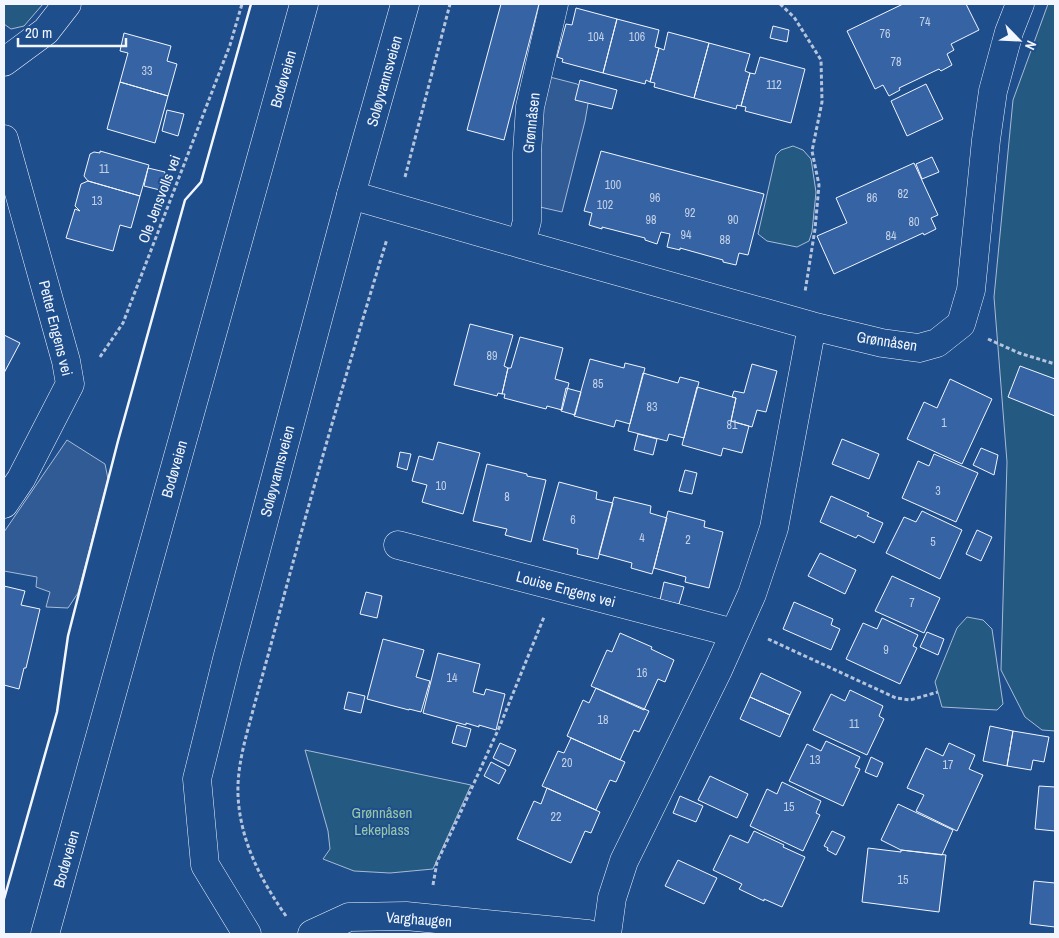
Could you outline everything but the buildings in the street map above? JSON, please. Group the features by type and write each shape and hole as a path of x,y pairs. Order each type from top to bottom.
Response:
{"street":[{"path":"4,62 46,31 67,4"},
{"name":"Bodøveien","path":"45,934 304,4"},
{"name":"Soløyvannsveien","path":"247,934 205,865 197,779 226,659 351,195 406,4"},
{"name":"Grønnåsen","path":"521,244 527,221 527,153 530,107 554,4"},
{"path":"961,324 971,290 986,140 993,92 1009,32 1020,4"},
{"name":"Petter Engens vei","path":"4,139 66,361 70,384 13,475 4,504"},
{"name":"Grønnåsen","path":"351,195 806,325 882,343 919,348 937,343 961,324"},
{"path":"607,934 612,898 624,861 718,670 752,594 774,528 806,325"},
{"name":"Louise Engens vei","path":"398,545 734,633"},
{"name":"Varghaugen","path":"301,928 349,916 406,916 588,934"}],"path":[{"name":"Ole Jensvolls vei","path":"70,384 88,374 123,323 230,45 242,4"},
{"path":"301,928 281,909 274,898 255,864 243,833 238,795 240,764 283,598 341,390 397,208 450,4"},
{"path":"780,4 794,17 821,60 822,102 812,151 819,185 815,230 803,300 806,325"},
{"path":"961,324 1019,354 1055,364"},
{"path":"428,918 436,862 499,728 535,638 558,587"},
{"path":"734,633 752,631 896,698 910,700 938,692"},
{"path":"275,912 281,909"}],"green space":[{"path":"4,4 43,4 24,26 11,29 4,24"},
{"path":"1048,4 1055,4 1055,731 1042,730 1025,717 1001,670 1007,462 994,297 1013,100"},
{"path":"793,146 803,150 811,159 816,192 812,232 809,241 797,247 767,241 758,234 776,155 781,150"},
{"path":"967,617 983,620 992,629 1003,704 997,710 942,707 935,682 957,628"},
{"name":"Grønnåsen Lekeplass","path":"305,750 471,785 433,869 390,873 354,871 323,859 330,849 328,831"}],"shaded area":[{"path":"546,76 577,84 585,90 589,98 562,212 540,207 540,111"},
{"path":"67,440 105,464 108,479 78,593 68,608 46,607 50,592 36,587 37,577 4,571 4,532"}],"wall":[{"path":"4,899 57,712 68,636 118,441 185,200 201,182 251,4"}]}
